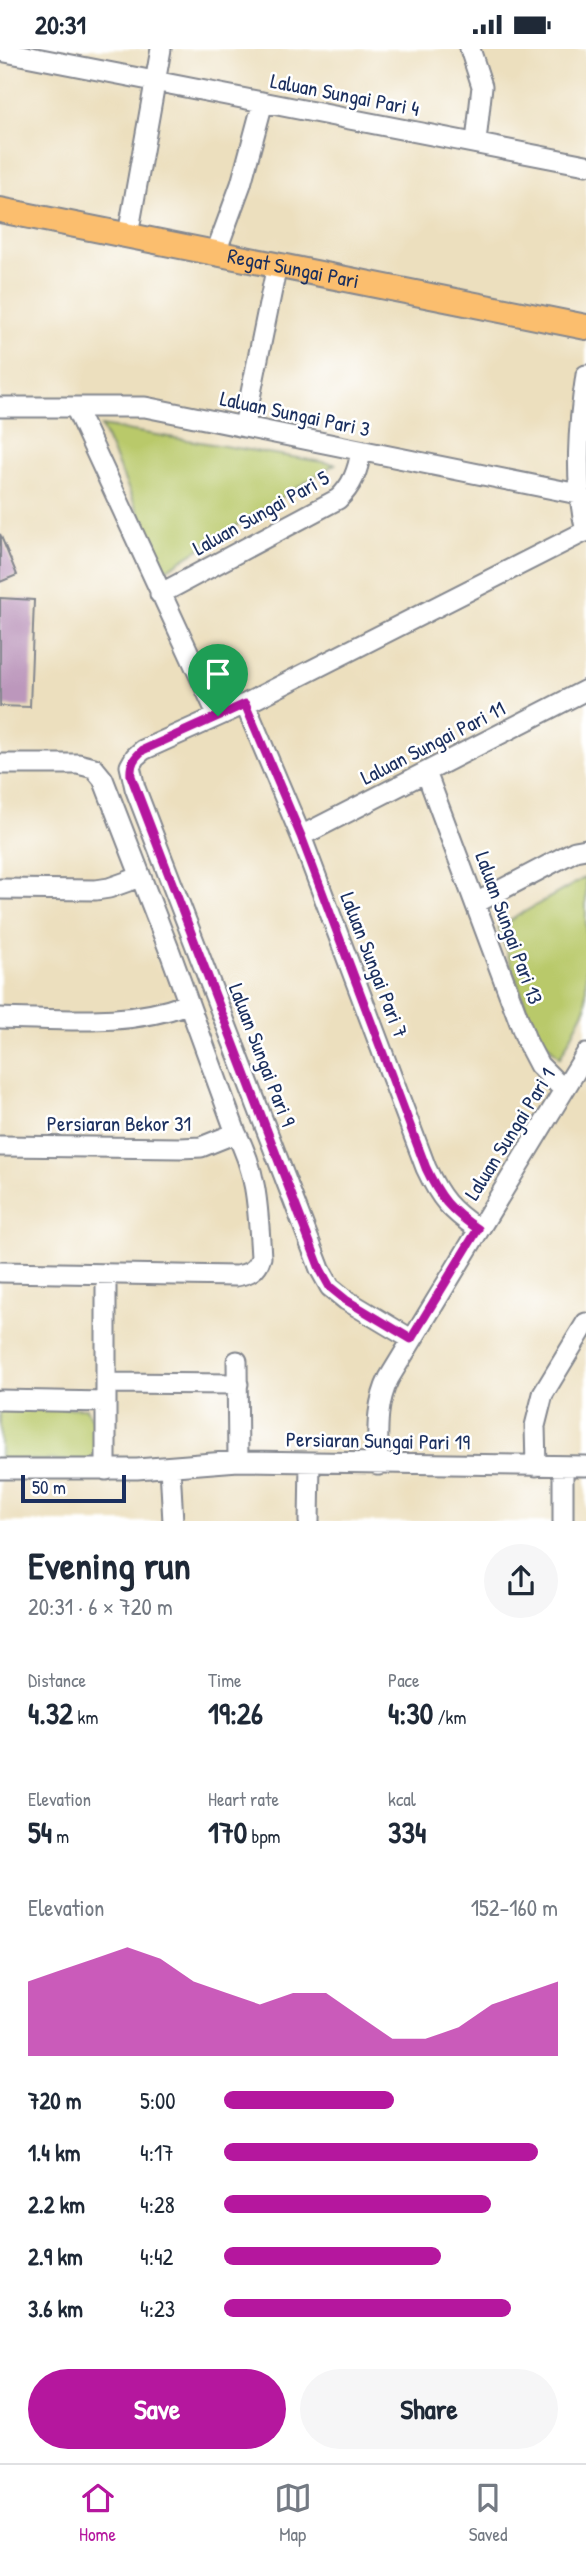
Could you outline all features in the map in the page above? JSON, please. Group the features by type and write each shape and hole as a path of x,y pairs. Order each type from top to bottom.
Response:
{"main road":[{"name":"Regat Sungai Pari","path":"0,210 586,327"}],"street":[{"path":"128,235 161,49"},
{"path":"470,49 482,86 476,142"},
{"name":"Laluan Sungai Pari 4","path":"0,51 586,165"},
{"path":"216,253 241,184 263,102"},
{"path":"244,427 277,265"},
{"path":"75,407 218,716 586,531 578,494 578,446 586,375"},
{"name":"Laluan Sungai Pari 3","path":"0,407 145,407 578,494"},
{"name":"Laluan Sungai Pari 5","path":"160,594 338,499 349,489 355,478 361,451"},
{"name":"Laluan Sungai Pari 11","path":"301,836 586,690"},
{"name":"Laluan Sungai Pari 7","path":"245,704 301,836 426,1168 438,1194 454,1211 478,1229"},
{"name":"Laluan Sungai Pari 9","path":"218,716 143,750 130,766 131,776 320,1269 330,1287 346,1300 411,1339"},
{"path":"0,764 78,764 94,768 103,779 170,951 236,1133 250,1161 255,1180 261,1257 254,1270 236,1276 0,1272"},
{"name":"Laluan Sungai Pari 13","path":"426,772 527,1042 539,1065 564,1090"},
{"path":"476,903 575,851 586,849"},
{"path":"0,889 96,890 140,877"},
{"path":"0,1018 123,1019 153,1016 187,1004"},
{"name":"Laluan Sungai Pari 1","path":"378,1465 378,1412 381,1393 411,1339 586,1054"},
{"name":"Persiaran Bekor 31","path":"0,1146 201,1147 236,1133"},
{"path":"106,1274 106,1470"},
{"path":"536,1466 535,1426 540,1401 586,1323"},
{"path":"237,1360 238,1461"},
{"path":"0,1400 238,1384"},
{"name":"Persiaran Sungai Pari 19","path":"0,1469 106,1470 238,1461 586,1466"},
{"path":"309,1521 310,1462"},
{"path":"563,1466 563,1521"},
{"path":"170,1467 173,1521"}],"green space":[{"path":"101,426 335,464 164,571"},
{"path":"586,877 586,1007 560,1058 534,1030 498,927"},
{"path":"0,1408 86,1408 99,1435 99,1451 89,1461 0,1460"}],"building":[{"path":"0,534 17,575 0,582"},
{"path":"0,598 34,600 30,707 0,706"}],"route":[{"path":"245,704 301,836 426,1168 438,1194 454,1211 478,1229 411,1339 346,1300 330,1287 320,1269 131,776 130,766 143,750 218,716 245,704"}]}
